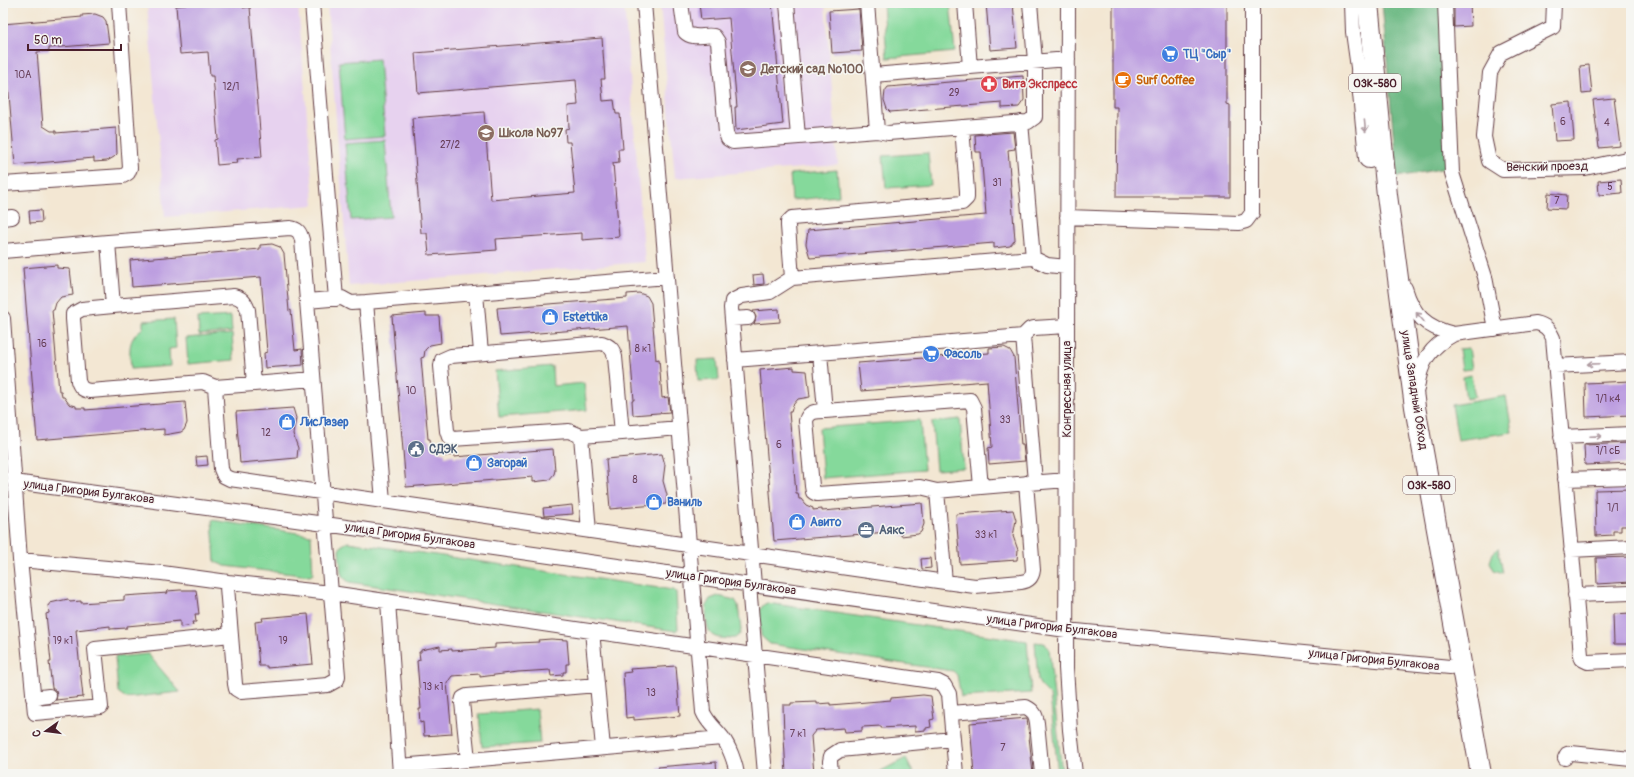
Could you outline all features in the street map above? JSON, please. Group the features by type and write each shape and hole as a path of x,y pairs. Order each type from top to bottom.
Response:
{"highway":[{"name":"улица Западный Обход","path":"1358,3 1363,103 1370,170 1395,339 1468,774"},
{"name":"улица Западный Обход","path":"1368,3 1387,195 1415,407 1481,774"}],"street":[{"path":"3,184 123,176 128,173 130,168 119,3"},
{"path":"312,3 336,299"},
{"path":"644,3 667,277 674,404 679,428 703,712 706,719 722,738 736,766 737,774"},
{"path":"681,3 685,32 688,36 714,36 718,42 726,133 728,139 733,142 877,131 888,133 1031,121 1035,117 1035,61 1030,3"},
{"path":"787,3 798,137"},
{"path":"867,3 877,131"},
{"path":"964,3 970,67"},
{"name":"Конгрессная улица","path":"1068,3 1066,668 1070,730 1076,774"},
{"path":"1067,217 1239,223 1246,221 1252,213 1252,3"},
{"path":"1352,3 1353,32 1363,103"},
{"path":"1445,3 1452,173 1485,277 1495,329"},
{"name":"Венский проезд","path":"1554,3 1552,27 1501,53 1490,73 1484,137 1488,161 1503,170 1585,168 1631,158"},
{"path":"873,75 1068,59"},
{"path":"1021,122 1020,140 1032,258"},
{"path":"792,278 788,222 792,218 962,203 967,198 967,191 962,127"},
{"path":"1387,195 1408,301 1426,324 1440,331 1454,334 1536,323 1543,324 1549,330 1553,338 1575,595 1582,659 1588,662 1631,660"},
{"path":"3,251 290,228 296,229 300,233 302,240 307,301 307,357 313,379 338,676 337,680 328,685 241,692 236,689 228,582"},
{"path":"108,242 114,306"},
{"path":"765,774 755,655 752,554 735,360 732,302 737,297 770,292 792,278 1032,258 1047,265 1067,266"},
{"path":"307,301 342,298 351,303 667,277"},
{"path":"476,293 481,354"},
{"path":"254,384 248,310 246,303 241,298 234,296 82,309 73,314 78,380 80,388 90,391 203,382 215,387 254,384 313,379"},
{"path":"366,302 383,501"},
{"path":"3,318 20,560 34,713 101,707 95,649 231,635"},
{"path":"732,319 748,318"},
{"path":"735,360 1023,336 1030,329 1067,326"},
{"path":"1415,407 1418,378 1422,364 1432,350 1442,340 1454,334"},
{"path":"215,387 221,469 224,476 230,479 975,586 1027,581 1032,577 1030,483 1031,452 1023,336"},
{"path":"622,433 614,350 602,343 451,356 442,360 441,366 447,431 449,437 456,440 569,431 581,436 622,433 679,428"},
{"path":"820,353 825,411"},
{"path":"1555,366 1631,362"},
{"path":"981,487 974,408 970,400 825,411 810,413 807,416 806,421 812,486 813,492 816,494 920,487 937,491 1067,480"},
{"path":"1561,437 1631,434"},
{"path":"581,436 589,531"},
{"path":"1565,479 1631,476"},
{"name":"улица Григория Булгакова","path":"14,482 325,524 1066,630 1450,667"},
{"path":"937,491 945,582"},
{"path":"1571,550 1631,547"},
{"path":"20,560 162,572 228,582 331,593 938,682 944,685 949,694 956,774"},
{"path":"1575,595 1631,593"},
{"path":"388,601 400,770 468,760 722,738"},
{"path":"592,631 603,748"},
{"path":"468,760 462,702 463,698 467,696 597,685"},
{"path":"33,698 49,696"},
{"path":"951,714 1026,707 1032,710 1036,716 1042,774"},
{"path":"831,774 831,756 840,750 953,739"},
{"path":"1565,758 1567,754 1571,753 1631,759"}],"shaded area":[{"path":"147,3 298,3 314,205 165,217"},
{"name":"Школа №97","path":"327,3 624,3 645,262 349,286"},
{"name":"Детский сад №100","path":"660,3 825,3 838,165 675,178"}],"green space":[{"path":"883,3 950,3 955,52 887,58"},
{"path":"1382,3 1444,3 1446,168 1397,177"},
{"path":"379,59 385,136 345,139 339,62"},
{"path":"385,140 391,217 351,220 345,143"},
{"path":"928,153 931,185 886,188 883,156"},
{"path":"837,170 839,196 792,200 790,174"},
{"path":"231,316 232,332 199,335 198,318"},
{"path":"174,319 176,348 169,349 170,366 131,369 131,342 143,328 143,321"},
{"path":"232,334 234,360 188,364 186,338"},
{"path":"1469,348 1472,369 1462,370 1459,349"},
{"path":"717,359 719,380 698,381 697,360"},
{"path":"552,366 553,386 584,383 587,410 499,417 495,371"},
{"path":"1471,375 1475,397 1466,399 1463,377"},
{"path":"1506,396 1512,432 1458,440 1452,405"},
{"path":"960,419 964,468 936,470 932,422"},
{"path":"920,420 924,470 823,478 819,428"},
{"path":"212,520 311,535 313,574 310,576 225,566 215,562"},
{"path":"348,542 673,590 676,592 678,629 675,631 349,582 341,573 339,550 342,545"},
{"path":"1498,548 1503,573 1494,570 1490,562 1493,553"},
{"path":"718,596 735,600 738,605 741,630 740,634 735,638 726,639 717,637 712,635 708,628 706,612 708,602 710,599"},
{"path":"767,603 1027,641 1031,693 961,697 957,675 953,671 770,644 761,636 760,613 763,605"},
{"path":"1035,642 1044,643 1049,648 1062,774 1058,774 1050,695 1038,681"},
{"path":"148,654 180,692 126,698 118,692 115,657"},
{"path":"537,709 540,743 482,747 479,714"},
{"path":"906,758 914,774 875,774"}],"building":[{"path":"186,3 242,3 243,8 250,7 262,157 237,159 238,163 217,165 215,140 218,139 213,76 210,76 208,52 180,54 176,6 186,5"},
{"path":"699,3 772,3 783,124 736,130 735,107 737,107 729,18 701,20"},
{"path":"986,3 1013,3 1017,48 990,50"},
{"name":"ТЦ \"Сыр\"","path":"1113,3 1227,3 1227,104 1230,105 1230,197 1116,197 1117,107 1113,107"},
{"path":"1454,3 1470,3 1471,26 1454,27"},
{"path":"859,9 862,51 832,53 829,11"},
{"path":"95,14 103,17 106,21 109,43 49,48 49,51 37,52 43,126 51,131 56,131 56,133 116,128 117,154 107,161 94,162 94,158 15,165 3,24 82,17 82,15"},
{"path":"602,38 605,79 601,79 603,101 614,100 616,114 620,114 623,149 618,149 619,162 613,163 619,237 582,240 582,233 496,239 497,250 429,255 427,233 421,233 412,118 484,112 491,200 575,193 570,142 566,142 565,129 569,128 568,106 578,105 576,80 418,93 415,53"},
{"path":"1589,65 1592,93 1582,94 1580,66"},
{"path":"1023,76 1024,100 1019,107 1002,108 1002,103 890,112 887,109 884,100 885,91 888,87"},
{"path":"1614,98 1620,146 1599,148 1593,100"},
{"path":"1571,102 1574,140 1555,141 1552,104"},
{"path":"1013,132 1015,149 1008,150 1015,240 1010,246 994,248 994,243 810,258 806,244 808,230 986,215 981,152 976,152 975,135"},
{"path":"1621,179 1622,193 1599,195 1598,181"},
{"path":"1548,193 1567,195 1566,209 1547,208"},
{"path":"41,210 42,222 30,223 29,211"},
{"path":"272,244 280,247 284,254 289,311 291,310 295,350 302,349 303,365 265,368 264,353 267,352 261,277 132,287 130,260 260,249 260,245"},
{"path":"57,265 57,268 70,269 73,295 61,297 56,303 54,310 52,310 59,391 61,391 62,397 64,397 69,404 76,406 76,408 85,408 85,410 185,402 187,423 184,430 181,432 164,435 164,429 37,440 23,268"},
{"path":"763,274 764,284 754,285 753,275"},
{"path":"639,293 647,296 651,303 656,360 659,359 662,398 668,397 670,412 633,415 632,400 634,400 628,326 500,336 497,308 627,298 627,294"},
{"path":"779,309 780,322 754,324 756,317 753,311"},
{"path":"426,313 426,316 439,316 441,343 430,345 425,350 424,357 421,358 428,439 430,439 431,445 433,444 437,451 445,453 445,456 454,455 454,457 553,449 555,470 554,474 549,480 533,482 533,477 406,487 392,316"},
{"path":"1004,347 1010,350 1014,357 1021,445 1023,445 1025,461 989,464 988,448 992,447 987,381 861,391 858,363 989,353 989,348"},
{"path":"794,367 794,370 807,371 810,397 798,399 793,405 791,412 789,412 796,493 798,493 799,499 801,499 806,505 813,508 813,510 822,509 822,511 922,503 924,524 921,532 918,534 901,536 901,531 774,541 760,370"},
{"path":"1631,381 1631,415 1586,417 1585,383"},
{"path":"293,408 296,418 293,434 298,448 297,458 240,463 236,412"},
{"path":"1631,443 1631,463 1585,465 1584,445"},
{"path":"662,454 665,465 663,481 667,495 666,504 610,509 606,459"},
{"path":"207,456 208,465 197,466 196,457"},
{"path":"1631,489 1631,526 1621,526 1621,531 1613,531 1613,535 1596,536 1595,490"},
{"path":"572,505 573,514 544,516 543,508"},
{"path":"1013,510 1016,520 1013,536 1018,550 1017,560 960,564 956,514"},
{"path":"1631,557 1631,582 1597,584 1596,558"},
{"path":"930,558 931,568 922,569 921,559"},
{"path":"196,590 199,614 195,614 196,622 192,622 193,625 180,627 180,621 127,626 127,628 110,629 110,626 76,630 83,697 56,700 56,691 52,688 46,614 49,613 48,605 50,605 50,603 68,599 70,602 81,601 81,603 124,600 124,596 168,593 167,591"},
{"path":"1631,613 1631,644 1614,644 1613,614"},
{"path":"308,614 313,664 267,668 267,666 259,666 255,622 263,621 262,618"},
{"path":"538,640 567,640 569,664 566,664 566,672 563,672 563,675 551,676 550,670 480,677 480,674 452,676 447,683 452,734 424,736 423,722 420,723 419,709 421,709 417,661 420,660 419,652 421,652 421,650 440,646 440,650 452,649 452,651 495,648 495,644 539,642"},
{"path":"676,666 680,716 634,720 634,717 626,718 623,673 631,672 630,669"},
{"path":"923,695 931,696 934,719 930,720 931,727 926,728 926,730 915,731 915,726 881,728 881,726 862,727 862,731 845,732 844,728 816,730 811,736 814,774 786,774 783,705 791,705 791,703 817,702 817,704 830,703 830,705 891,700 891,698"},
{"path":"1027,718 1033,774 974,774 970,723"},
{"path":"716,762 717,774 658,774 658,767"}],"place":[{"name":"ТЦ \"Сыр\"","path":"1170,54"},
{"name":"Детский сад №100","path":"748,69"},
{"name":"Surf Coffee","path":"1123,80"},
{"name":"Вита Экспресс","path":"989,84"},
{"name":"Школа №97","path":"486,133"},
{"name":"Estettika","path":"550,317"},
{"name":"Фасоль","path":"931,354"},
{"name":"ЛисЛазер","path":"287,422"},
{"name":"СДЭК","path":"416,449"},
{"name":"Загорай","path":"474,463"},
{"name":"Ваниль","path":"654,502"},
{"name":"Авито","path":"797,522"},
{"name":"Аякс","path":"866,530"}]}
